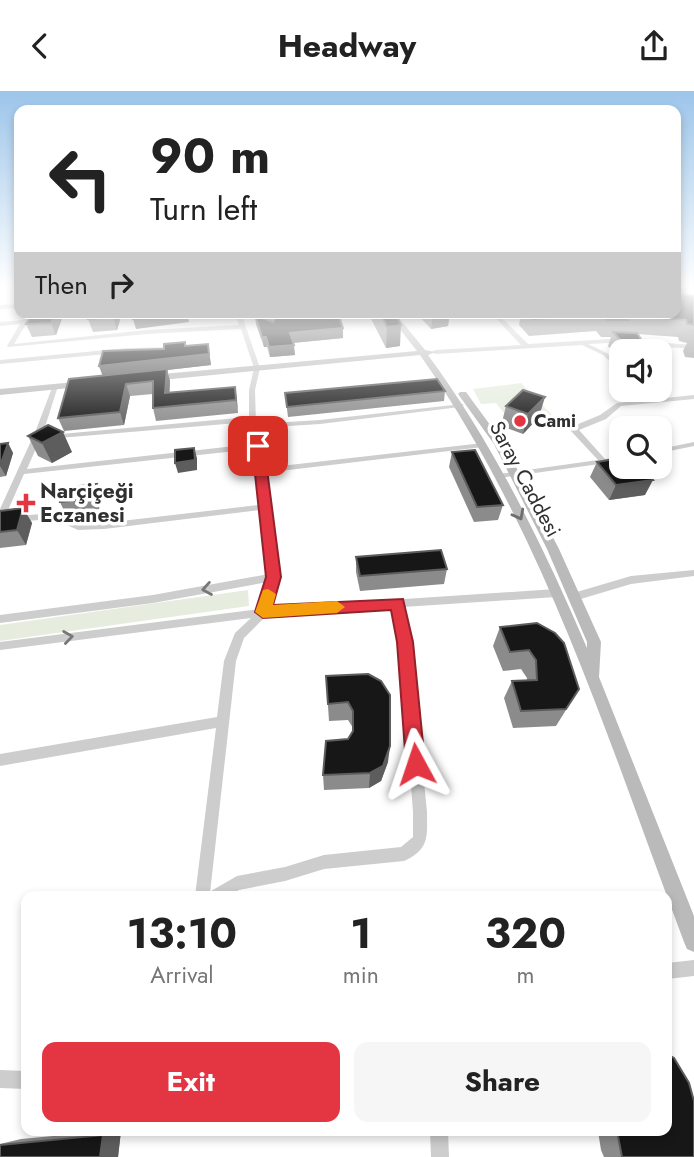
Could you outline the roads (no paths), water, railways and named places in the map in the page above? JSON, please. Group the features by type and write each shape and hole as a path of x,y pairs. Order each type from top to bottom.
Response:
{"street":[{"path":"0,362 17,335"},
{"path":"0,347 129,335"},
{"path":"203,891 230,661 239,636 263,612 274,577 253,423 252,390 257,368 246,335"},
{"name":"Saray Caddesi","path":"413,335 430,352 483,445 537,549 593,682 694,942"},
{"name":"Saray Caddesi","path":"418,335 499,445 515,474 594,642 593,682"},
{"path":"515,335 527,347"},
{"path":"143,378 430,352 579,343 623,342 694,347"},
{"path":"579,343 609,359"},
{"path":"0,362 128,350 180,349"},
{"path":"0,392 92,383"},
{"path":"55,386 36,439 0,519 54,516 78,527 104,526 265,507"},
{"path":"672,399 694,397"},
{"path":"604,462 574,429 603,417 614,405 644,402"},
{"path":"36,439 253,423 320,422 460,405"},
{"path":"259,471 483,445"},
{"path":"672,449 694,445"},
{"path":"20,472 258,446"},
{"path":"499,476 609,461"},
{"path":"574,597 631,580 694,573"},
{"path":"682,574 694,581"},
{"path":"0,619 153,599 274,577"},
{"path":"0,646 263,612 556,593"},
{"path":"224,891 237,883 285,874 324,862 404,854 420,841 420,812 405,642 397,603"},
{"path":"0,760 222,722"},
{"path":"672,970 694,968"},
{"path":"0,1079 21,1080"},
{"path":"439,1136 440,1157"}],"place":[{"name":"Cami","path":"520,421"},
{"name":"Narçiçeği Eczanesi","path":"26,503"}]}
